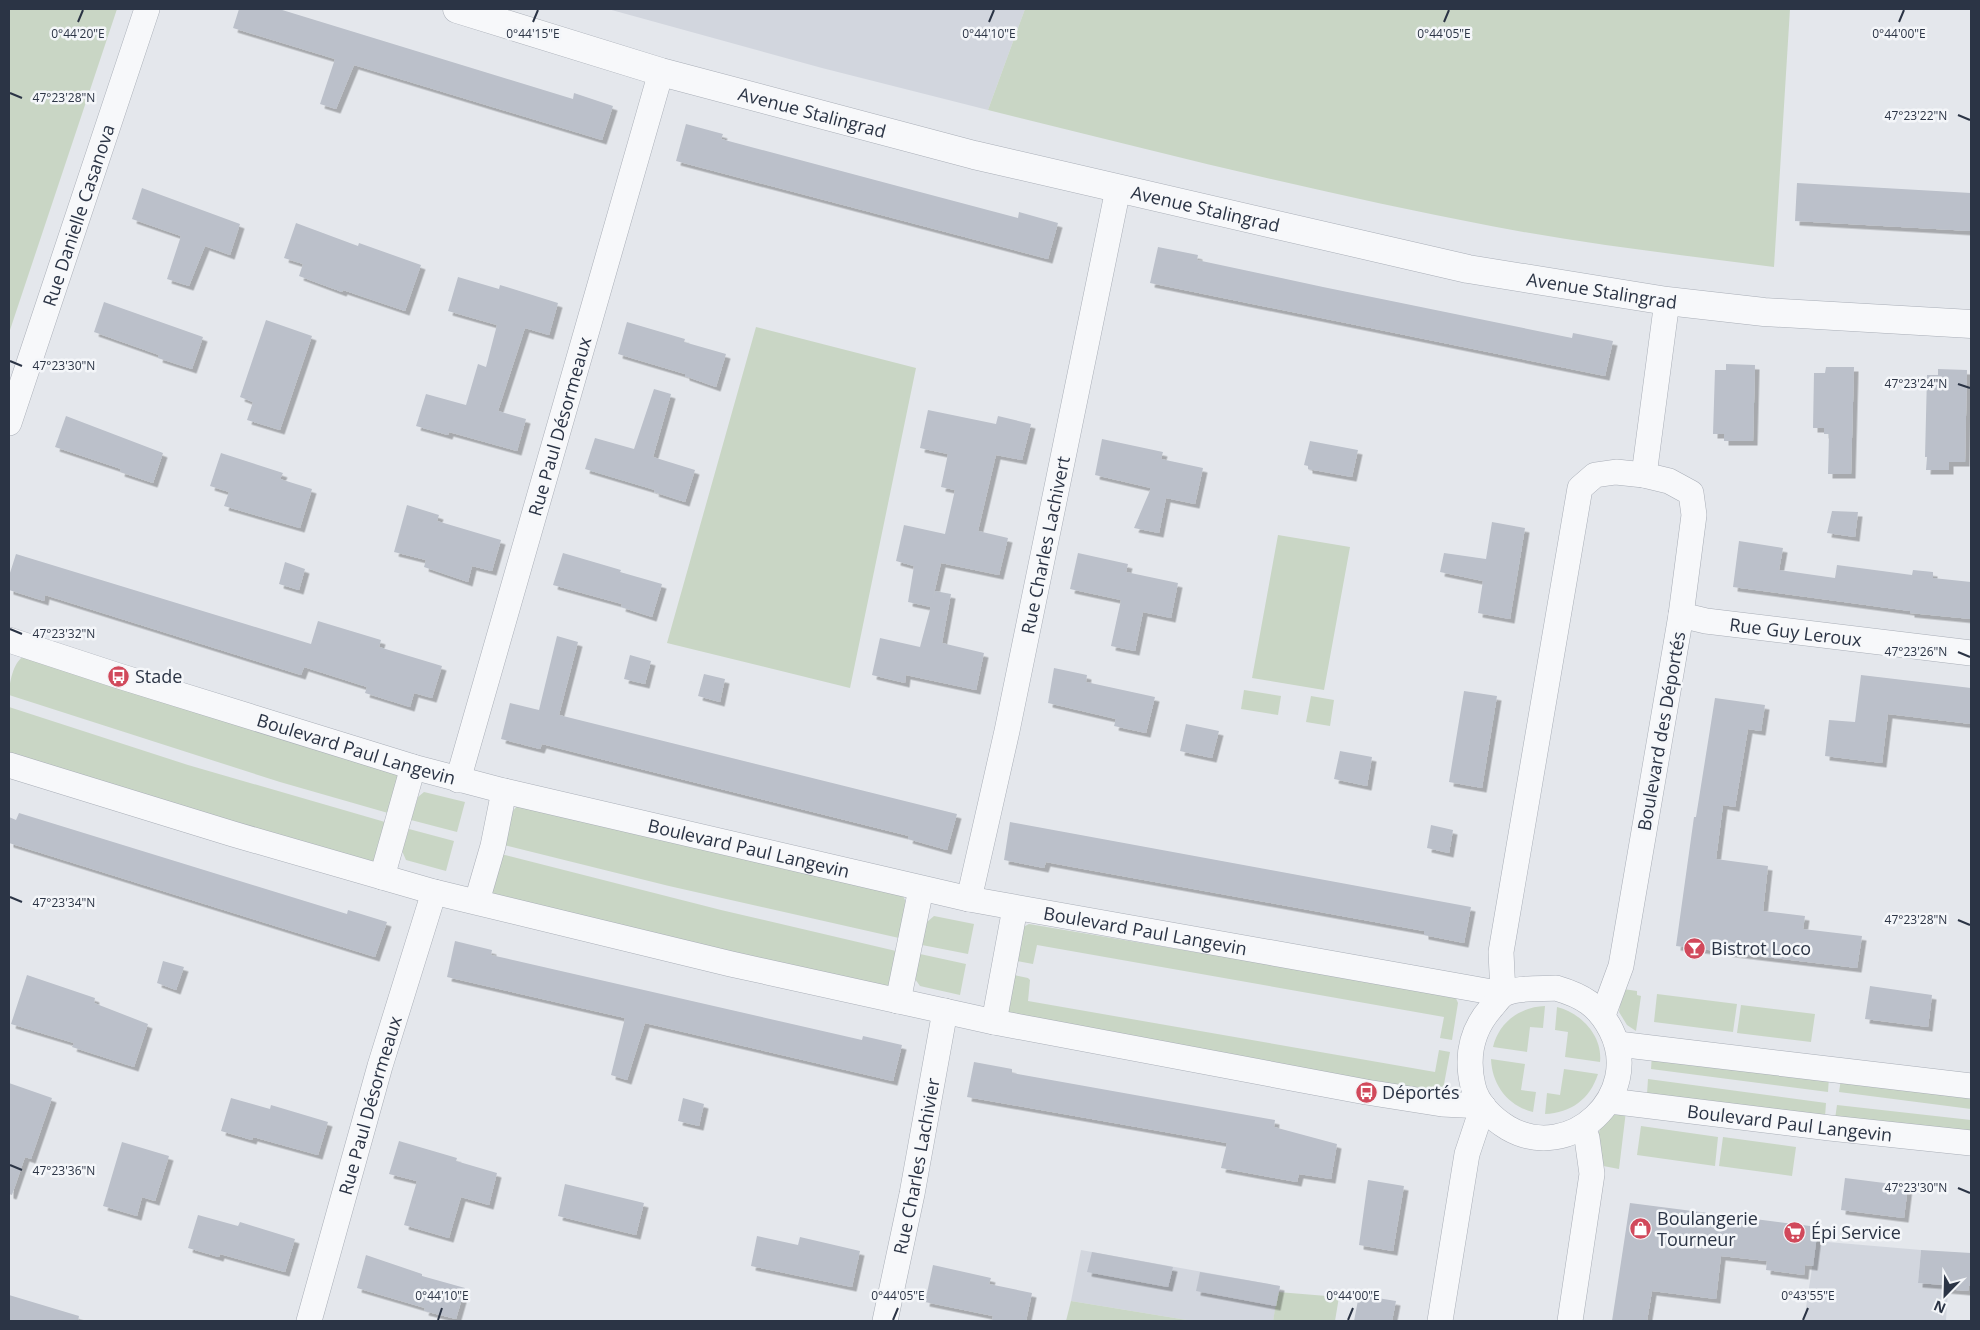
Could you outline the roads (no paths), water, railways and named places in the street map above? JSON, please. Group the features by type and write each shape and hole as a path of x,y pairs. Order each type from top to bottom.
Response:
{"street":[{"name":"Rue Danielle Casanova","path":"9,423 147,9"},
{"name":"Avenue Stalingrad","path":"457,9 661,72 974,156 1468,269 1667,301 1764,312 1971,324"},
{"name":"Rue Paul Désormeaux","path":"458,780 661,72"},
{"name":"Rue Charles Lachivert","path":"968,899 1007,731 1118,189"},
{"path":"1644,475 1667,301"},
{"name":"Boulevard des Déportés","path":"1503,994 1501,952 1580,488 1595,475 1616,472 1644,475 1669,481 1691,493 1694,515 1681,615 1621,966 1603,1015"},
{"name":"Rue Guy Leroux","path":"1681,615 1706,620 1971,653"},
{"name":"Boulevard Paul Langevin","path":"9,640 413,767 504,791 968,899 1503,994"},
{"path":"9,766 233,834 434,892 731,964 994,1022 1366,1092 1442,1104 1483,1106"},
{"path":"382,876 413,767"},
{"path":"477,901 493,846 504,791"},
{"path":"898,1002 921,889"},
{"name":"Rue Paul Désormeaux","path":"309,1321 380,1066 434,892"},
{"path":"994,1022 1014,908"},
{"path":"1556,988 1574,993 1590,1002 1603,1015 1618,1044 1619,1071 1616,1086 1610,1100 1584,1127 1571,1133 1535,1138 1515,1132 1497,1122 1483,1106 1473,1089 1469,1070 1470,1050 1475,1031 1503,994 1527,989 1556,988"},
{"name":"Rue Charles Lachivier","path":"885,1321 912,1194 945,1011"},
{"path":"1618,1044 1971,1086"},
{"name":"Boulevard Paul Langevin","path":"1610,1100 1830,1128 1971,1143"},
{"path":"1440,1321 1467,1154 1483,1106"},
{"path":"1570,1321 1592,1174 1588,1138 1584,1127"}],"place":[{"name":"Stade","path":"119,676"},
{"name":"Bistrot Loco","path":"1695,948"},
{"name":"Déportés","path":"1366,1092"},
{"name":"Boulangerie Tourneur","path":"1641,1228"},
{"name":"Épi Service","path":"1795,1232"}]}
